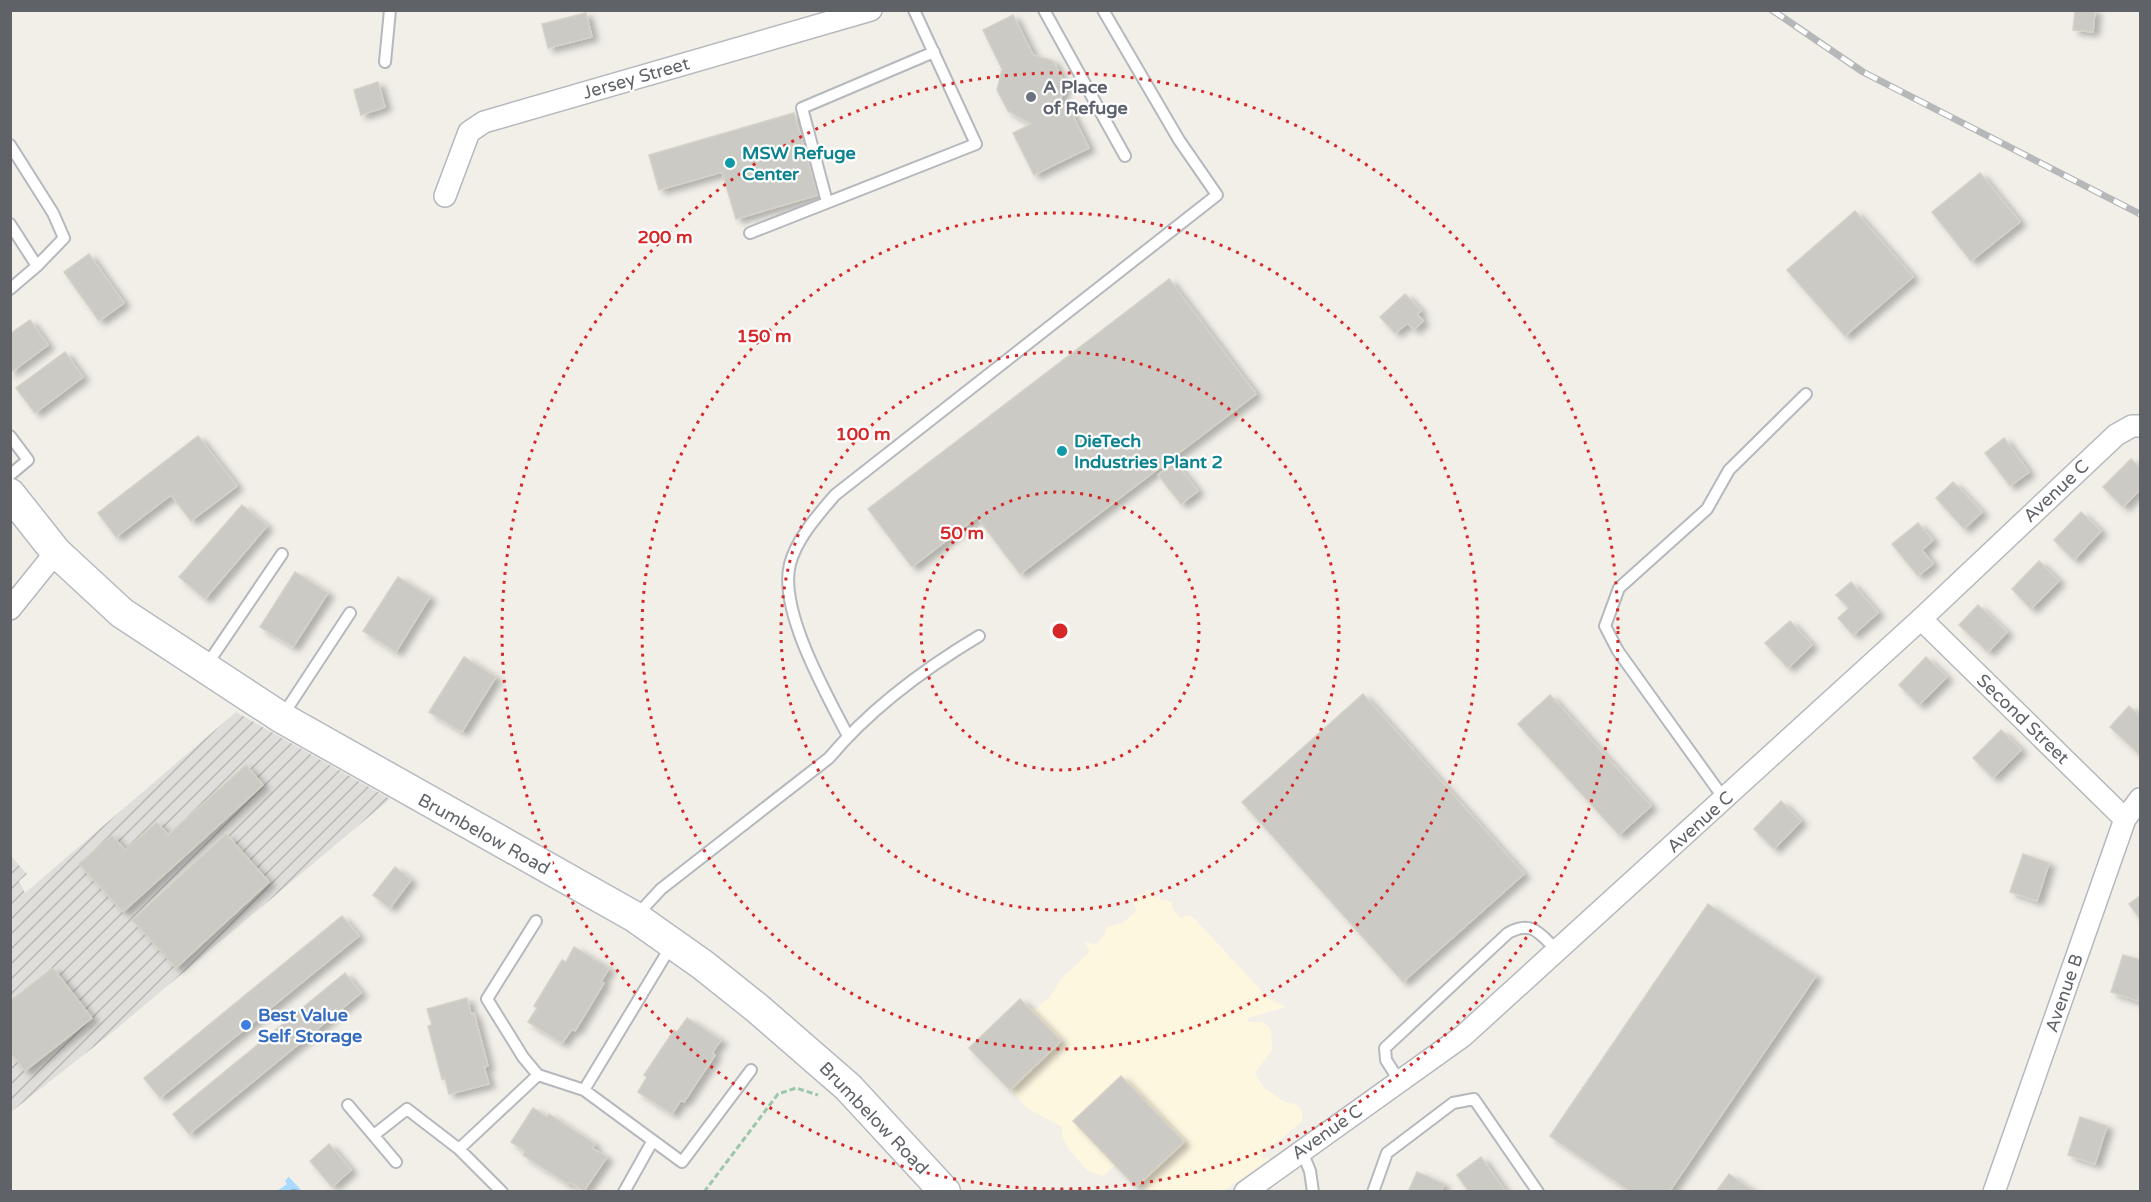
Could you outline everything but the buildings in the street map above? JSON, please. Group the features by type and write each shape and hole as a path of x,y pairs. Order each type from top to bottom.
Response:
{"street":[{"name":"Jersey Street","path":"445,196 470,132 484,122 872,10"},
{"name":"Avenue C","path":"1245,1191 1462,1036 1922,619 2116,435 2136,426"},
{"name":"Brumbelow Road","path":"12,494 56,552 122,613 282,718 635,917 673,943 757,1008 831,1072 945,1191"},
{"path":"10,609 56,552"},
{"name":"Second Street","path":"1922,619 2125,819"},
{"name":"Avenue B","path":"1994,1191 2125,819 2140,799"}],"lane":[{"path":"386,62 390,10"},
{"path":"750,233 976,144 914,10"},
{"path":"1044,10 1125,156"},
{"path":"848,736 818,680 790,603 790,564 810,524 835,495 1217,195 1179,140 1103,10"},
{"path":"827,202 802,108 934,52"},
{"path":"10,145 53,213 64,237 37,266 10,289"},
{"path":"10,224 37,266"},
{"path":"1725,800 1618,651 1605,626 1619,588 1707,509 1729,470 1806,394"},
{"path":"10,436 28,460 12,494"},
{"path":"204,668 282,554"},
{"path":"282,718 350,614"},
{"path":"635,917 661,889 829,758 848,736 939,660 979,636"},
{"path":"536,921 487,999 523,1057 538,1075 584,1090 682,1162 752,1070"},
{"path":"1400,1082 1386,1060 1385,1048 1508,933 1520,926 1532,927 1558,951"},
{"path":"584,1090 673,943"},
{"path":"459,1149 538,1075"},
{"path":"1373,1191 1388,1153 1453,1103 1474,1099 1538,1191"},
{"path":"348,1105 396,1161"},
{"path":"374,1136 407,1109 459,1149 502,1191"},
{"path":"624,1191 652,1142"},
{"path":"1301,1149 1310,1171 1312,1191"}],"path":[{"path":"704,1191 778,1094 796,1088 822,1098"}],"shaded area":[{"path":"236,712 390,799 109,1035 11,1112 10,855 27,874 19,881 25,893"},
{"path":"1148,889 1151,891 1151,896 1156,898 1160,895 1160,900 1171,901 1173,909 1181,919 1186,915 1193,917 1268,998 1286,1007 1247,1018 1248,1022 1264,1022 1271,1030 1272,1050 1255,1073 1264,1088 1285,1102 1296,1104 1302,1111 1302,1121 1260,1156 1269,1159 1223,1191 1147,1191 1118,1163 1103,1176 1088,1171 1070,1151 1062,1137 1062,1127 1027,1108 972,1045 1020,999 1029,1008 1035,1009 1049,998 1062,978 1090,952 1084,942 1096,944 1105,934 1106,927 1123,923 1137,909 1134,906 1135,896 1144,894"}],"water":[{"path":"289,1177 302,1191 277,1191 287,1184 285,1181"}],"railway":[{"path":"1772,10 1863,72 2140,214"}],"place":[{"name":"A Place of Refuge","path":"1031,97"},
{"name":"MSW Refuge Center","path":"730,163"},
{"name":"DieTech Industries Plant 2","path":"1062,451"},
{"name":"Best Value Self Storage","path":"246,1025"}]}
